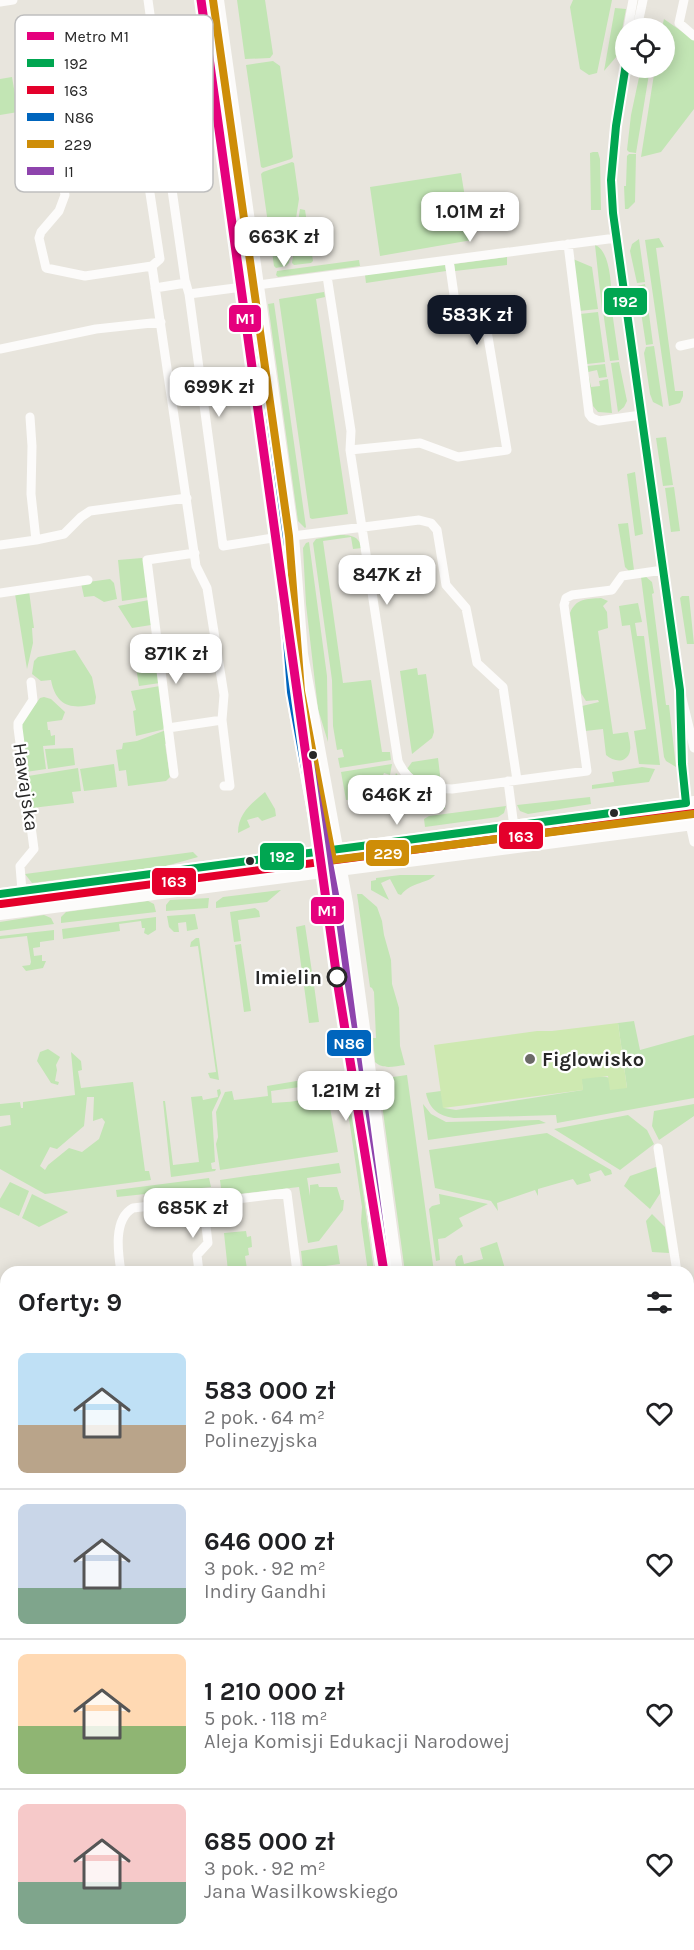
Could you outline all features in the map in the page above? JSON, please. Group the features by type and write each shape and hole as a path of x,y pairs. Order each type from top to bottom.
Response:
{"main road":[{"path":"202,0 204,15"},
{"path":"218,0 293,536 302,654 357,966 365,1045 396,1266"},
{"path":"213,77 279,537 291,692 324,872 381,1266"},
{"path":"0,894 690,803"},
{"path":"0,914 692,824"}],"street":[{"path":"0,2 13,0"},
{"path":"148,0 150,15"},
{"path":"630,18 633,0"},
{"path":"639,18 643,0"},
{"path":"684,0 679,23 694,36"},
{"path":"625,78 616,126 612,180 616,238 680,690 694,748"},
{"path":"64,192 59,211 41,232 39,238 44,266 53,271 84,276 152,266 160,258 150,192"},
{"path":"172,192 189,294 223,546 279,537"},
{"path":"189,294 616,238"},
{"path":"568,244 589,414 599,421 641,415"},
{"path":"350,450 420,442 458,457 507,450 487,331 479,326 465,326 458,323 449,260"},
{"path":"152,266 196,566 207,588 224,695 222,720 230,786 224,786"},
{"path":"327,276 351,431 350,450 361,528 398,761 409,778 422,786 452,789 587,771 564,605 566,598 612,590 622,576 663,570"},
{"path":"155,288 186,283"},
{"path":"0,350 96,329 160,322"},
{"path":"681,346 694,343"},
{"path":"30,417 31,494 36,540"},
{"path":"0,545 64,534 90,511 187,498"},
{"path":"293,536 425,520 437,530 446,585 467,610 477,663 503,687 514,827"},
{"path":"174,774 147,560 195,553"},
{"path":"0,593 88,580"},
{"name":"Hawajska","path":"22,891 20,866 34,849 18,723 33,700 31,682"},
{"path":"680,690 682,764 690,803 694,842"},
{"path":"168,728 222,720"},
{"path":"658,1148 675,1266"},
{"path":"120,1266 118,1245 123,1219 126,1212 133,1208 203,1200 221,1202 287,1193 296,1266"},
{"path":"198,1266 197,1255 208,1243 203,1200"}],"green space":[{"path":"237,0 265,0 273,54 270,58 245,59"},
{"path":"573,0 612,0 597,73 589,75 580,69 570,7"},
{"path":"615,8 626,9 624,18 615,18 615,58 604,71"},
{"path":"675,27 694,40 694,109 661,152 641,157 653,78 675,78"},
{"path":"273,61 280,66 293,157 263,168 261,167 246,65"},
{"path":"12,77 15,112 0,115 0,79"},
{"path":"639,78 648,78 636,153 627,150"},
{"path":"598,152 600,159 601,210 591,210 590,153"},
{"path":"636,154 635,202 625,209 624,186 626,186 627,156"},
{"path":"292,162 299,199 289,263 276,268 261,174"},
{"path":"461,173 472,240 380,256 370,187"},
{"path":"300,209 305,210 313,261 294,265 292,263"},
{"path":"659,238 664,247 656,248 675,391 683,391 680,403 669,406 645,240"},
{"path":"639,239 645,282 637,283 630,251 632,244"},
{"path":"595,245 601,249 608,264 611,308 602,309"},
{"path":"507,257 507,265 455,271 454,264"},
{"path":"573,259 592,267 598,309 579,311"},
{"path":"359,260 360,266 278,277 276,275 277,271"},
{"path":"445,264 446,271 366,283 365,275"},
{"path":"645,284 653,344 646,345 637,286"},
{"path":"324,292 325,297 316,299 348,514 312,519 310,518 279,299"},
{"path":"274,303 305,528 298,521 268,304"},
{"path":"603,311 612,311 619,360 610,361"},
{"path":"598,312 605,362 587,364 580,314"},
{"path":"654,346 663,407 653,402 650,394 644,353 646,347"},
{"path":"619,362 627,401 618,412 611,363"},
{"path":"605,364 607,377 599,378 597,370 588,372 591,387 600,386 599,381 608,379 612,413 598,412 593,406 587,366"},
{"path":"666,437 673,485 663,486 656,438"},
{"path":"635,472 643,534 635,536 627,474"},
{"path":"674,487 680,531 671,532 665,488"},
{"path":"628,523 634,570 629,571 625,567 618,524"},
{"path":"340,535 354,537 362,548 353,549 351,537 323,541 343,683 371,680 382,752 390,752 391,760 340,768 338,758 344,757 342,749 337,750 333,726 332,680 313,543 316,539"},
{"path":"309,542 327,676 328,742 318,709 306,604 303,548"},
{"path":"142,558 145,562 149,597 122,601 118,560"},
{"path":"645,576 652,582 654,593 652,594 666,705 669,705 676,767 664,757 641,577"},
{"path":"110,579 114,583 117,599 104,602 94,596 84,597 81,583"},
{"path":"29,591 34,628 32,628 33,643 27,669 15,594"},
{"path":"689,596 694,644 687,644 680,598"},
{"path":"601,598 608,601 603,606 607,612 608,628 598,631 613,734 628,732 630,743 629,754 621,760 612,759 606,755 603,729 585,731 582,706 599,702 598,700 586,701 581,693 570,613 575,604 579,602"},
{"path":"149,600 151,625 132,628 118,606"},
{"path":"638,603 642,622 635,623 637,636 644,636 660,765 639,764 634,731 646,729 630,625 622,626 619,606"},
{"path":"75,650 92,677 95,704 72,706 66,704 57,696 51,680 41,681 32,674 34,661 38,657"},
{"path":"156,663 160,683 139,686 136,667"},
{"path":"417,668 418,675 426,674 434,732 432,738 412,754 400,671"},
{"path":"160,686 165,729 136,736 133,711 136,710 131,691"},
{"path":"40,698 51,699 65,712 62,720 47,722 51,736 55,735 55,745 43,746 46,769 26,772 21,724"},
{"path":"166,730 168,743 165,744 170,777 166,781 128,786 126,770 119,771 116,750 122,749 123,743 137,741"},
{"path":"73,748 75,765 48,769 45,749"},
{"path":"438,758 441,783 422,780 407,769 412,762"},
{"path":"114,764 117,787 84,791 80,769"},
{"path":"392,764 390,775 384,773 381,780 387,783 380,793 371,798 346,800 341,772"},
{"path":"642,767 655,769 649,782 592,789 592,785 614,782 612,772"},
{"path":"78,768 81,791 72,792 74,803 32,808 28,776"},
{"path":"396,773 416,790 429,794 443,794 445,809 419,812 391,800 390,791"},
{"path":"265,792 275,809 276,816 262,821 258,817 247,820 250,827 238,833 243,814"},
{"path":"590,797 591,804 528,814 520,811 517,805"},
{"path":"506,806 504,813 498,817 425,827 424,819 429,816"},
{"path":"656,815 657,822 392,857 391,853 480,838"},
{"path":"193,852 198,857 166,866 32,883 25,874"},
{"path":"251,867 251,870 196,878 145,889 0,908 0,900"},
{"path":"435,875 410,887 401,895 398,894 390,879 381,883 389,900 371,890 371,881 376,878"},
{"path":"281,890 267,902 216,908 216,902 223,897"},
{"path":"357,894 362,894 377,907 382,921 391,960 392,984 399,1008 400,1046 405,1065 385,1067 375,1062 374,992 370,987"},
{"path":"209,898 208,908 166,911 166,905 170,900"},
{"path":"148,901 154,904 156,912 61,923 61,917 66,912"},
{"path":"255,908 259,911 260,917 238,920 241,941 234,942 230,912"},
{"path":"195,914 198,929 187,931 186,922 178,923 179,932 174,932 169,927 167,916"},
{"path":"44,915 51,918 54,924 0,931 0,922"},
{"path":"156,917 156,930 148,935 144,933 145,928 142,928 141,921 119,924 120,931 63,939 62,929"},
{"path":"305,925 313,979 303,980 296,927"},
{"path":"54,930 54,940 40,942 40,947 33,948 34,956 42,955 42,961 46,961 43,968 26,971 22,966 30,965 31,962 27,936 0,939 0,936"},
{"path":"199,938 219,1080 210,1078 208,1073 216,1072 198,946 190,947 191,942"},
{"path":"241,944 251,1011 244,1012 235,945"},
{"path":"314,985 319,1022 309,1023 304,986"},
{"path":"634,1021 640,1050 694,1035 694,1098 557,1123 556,1115 454,1118 436,1111 427,1099 426,1093 441,1091 444,1108 456,1110 583,1090 581,1078 596,1076 610,1078 627,1088 618,1023"},
{"name":"Figlowisko","path":"618,1023 627,1088 610,1090 608,1076 582,1079 583,1090 443,1108 434,1045"},
{"path":"48,1049 60,1057 56,1065 55,1081 59,1082 58,1085 51,1083 37,1061 40,1052"},
{"path":"71,1052 81,1061 82,1070 78,1071 81,1088 133,1082 145,1171 149,1171 151,1180 45,1194 0,1169 0,1127 11,1125 10,1115 0,1116 0,1104 20,1102 23,1108 23,1102 75,1095","holes":["87,1097 94,1097 93,1121 102,1118 105,1122 99,1139 82,1152 69,1148 45,1170 40,1166 50,1147 57,1149 84,1126"]},
{"path":"407,1075 433,1266 404,1266 380,1090 381,1083 386,1078"},
{"path":"314,1078 315,1080 307,1086 271,1091 272,1103 308,1098 326,1086 338,1152 220,1170 216,1144 218,1137 216,1112 225,1092 232,1091 234,1100 268,1096 267,1086"},
{"path":"336,1080 346,1084 349,1090 373,1266 367,1266 361,1222 362,1207 347,1105"},
{"path":"220,1089 221,1093 212,1112 215,1162 211,1163 215,1171 171,1177 163,1101 165,1101 173,1165 199,1162 191,1097 202,1096 203,1100 218,1097 217,1090"},
{"path":"423,1104 431,1114 446,1122 539,1120 546,1123 428,1140"},
{"path":"694,1104 694,1116 659,1140 652,1126 654,1111"},
{"path":"628,1115 647,1130 654,1144 620,1170 554,1129"},
{"path":"547,1133 611,1170 612,1174 605,1176 601,1170 589,1174 591,1181 577,1185 573,1179 538,1189 538,1196 535,1190 497,1203 498,1211 491,1201 435,1188 429,1150"},
{"path":"339,1163 341,1173 307,1178 310,1196 310,1185 318,1184 319,1187 337,1187 341,1200 344,1200 343,1210 319,1241 308,1243 299,1187 222,1196 220,1180"},
{"path":"659,1168 661,1192 650,1209 624,1186 630,1176"},
{"path":"209,1178 211,1187 117,1197 116,1190"},
{"path":"10,1182 29,1191 19,1216 0,1207 0,1199"},
{"path":"32,1194 68,1212 39,1227 22,1218"},
{"path":"439,1194 488,1204 459,1218 463,1226 445,1238 438,1239 440,1260 436,1261 429,1209 440,1204"},
{"path":"652,1214 665,1227 669,1253 652,1252 646,1221"},
{"path":"246,1231 247,1237 251,1236 252,1247 248,1248 249,1255 245,1256 247,1266 227,1266 224,1233"},
{"path":"497,1242 504,1266 456,1266 455,1261 458,1256 462,1255 464,1264 483,1259 480,1248"},
{"path":"337,1245 340,1264 303,1266 301,1251"}],"metro line":[{"name":"M1","path":"201,0 203,15"},
{"name":"M1","path":"213,86 338,986 383,1266"}],"transit line":[{"name":"N86","path":"202,0 204,15"},
{"name":"229","path":"213,0 289,536 301,691 333,860 693,814"},
{"name":"N86","path":"213,77 279,537 291,692 328,894 381,1266"},
{"name":"192","path":"0,894 686,803 682,764 680,690 613,213 611,180 624,78"},
{"name":"I1","path":"310,762 337,905 385,1266"},
{"name":"163","path":"1,904 694,813"}],"place":[{"name":"Imielin","path":"337,977"},
{"name":"Figlowisko","path":"530,1059"}]}
